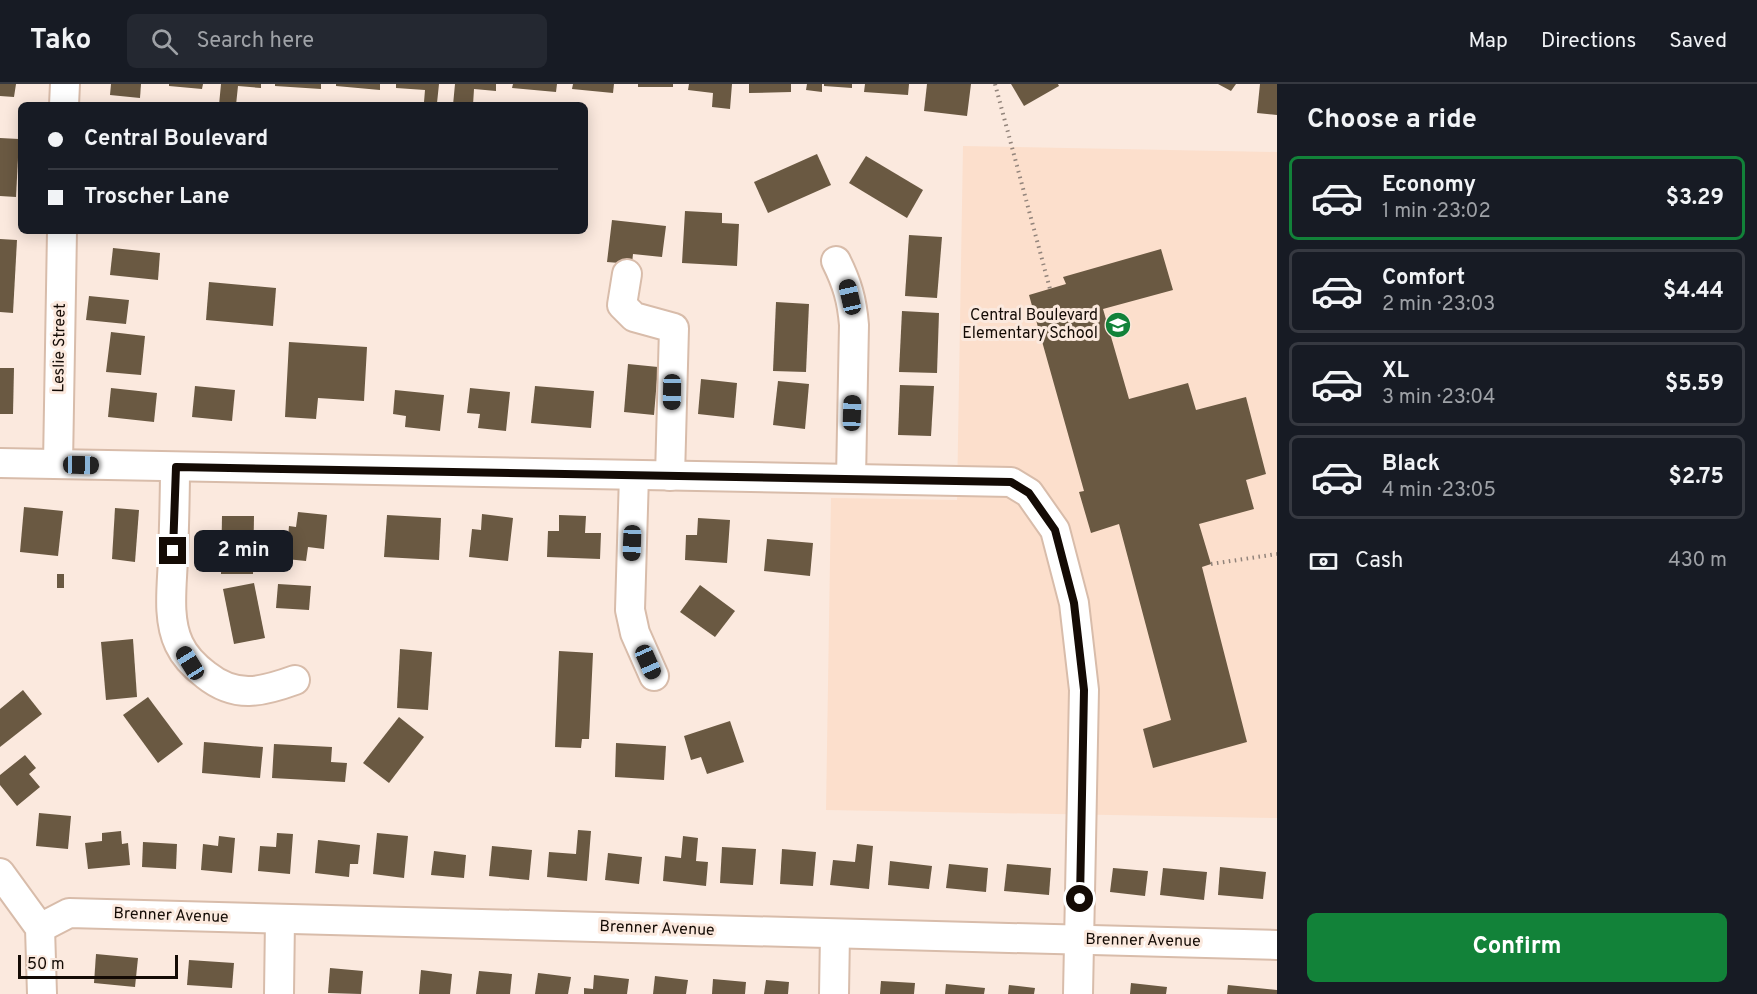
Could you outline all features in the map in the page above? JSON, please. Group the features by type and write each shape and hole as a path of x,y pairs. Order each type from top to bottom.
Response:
{"street":[{"path":"64,102 65,84"},
{"name":"Leslie Street","path":"58,464 62,234"},
{"path":"836,261 848,285 854,317 850,478"},
{"path":"627,274 622,305 634,317 674,328 670,476"},
{"path":"0,463 1011,482 1029,493 1055,530 1074,603 1084,690 1078,994"},
{"path":"176,467 171,615 178,643 190,663 215,682 234,690 250,692 270,689 296,680"},
{"path":"634,475 630,610 634,633 654,676"},
{"path":"0,873 40,928 42,994"},
{"name":"Brenner Avenue","path":"40,928 69,913 1277,945"},
{"path":"279,994 280,919"},
{"path":"834,994 835,934"}],"path":[{"path":"995,84 1050,289"},
{"path":"1211,564 1277,554"}],"shaded area":[{"name":"Central Boulevard Elementary School","path":"963,146 1277,152 1277,818 826,810 831,498 957,500"}],"building":[{"path":"0,84 16,84 14,97 0,96"},
{"path":"111,84 141,84 140,98 110,95"},
{"path":"169,84 203,84 202,89 169,86"},
{"path":"221,84 261,84 261,88 238,86 236,102 219,102"},
{"path":"275,84 321,84 321,89 275,86"},
{"path":"336,84 380,84 380,90 336,86"},
{"path":"396,84 439,84 437,102 424,102 425,90 396,88"},
{"path":"455,84 496,84 496,91 474,89 473,102 453,102"},
{"path":"513,84 557,84 556,92 512,88"},
{"path":"573,84 614,84 613,93 572,89"},
{"path":"638,84 673,84 673,87 638,87"},
{"path":"689,84 732,84 730,109 712,107 713,93 688,90"},
{"path":"749,84 791,84 791,92 749,93"},
{"path":"807,84 822,84 822,92 806,90"},
{"path":"824,84 852,84 852,88 824,86"},
{"path":"865,84 909,84 908,95 864,92"},
{"path":"927,84 971,84 967,116 924,111"},
{"path":"1011,84 1058,84 1059,86 1024,106"},
{"path":"1218,84 1236,84 1231,91"},
{"path":"1260,84 1277,84 1277,115 1257,113"},
{"path":"0,138 18,139 16,197 0,196"},
{"path":"817,154 831,185 768,213 754,182"},
{"path":"866,156 923,190 907,218 849,183"},
{"path":"685,211 722,213 722,223 739,224 737,266 682,263"},
{"path":"612,220 666,226 662,257 633,254 632,264 607,262"},
{"path":"909,235 942,237 937,298 905,296"},
{"path":"0,239 17,240 13,313 0,312"},
{"path":"113,248 160,253 158,280 110,275"},
{"path":"1161,249 1173,290 1103,309 1129,399 1188,383 1196,410 1246,397 1266,474 1246,480 1254,509 1199,524 1211,564 1202,567 1247,742 1153,768 1143,729 1171,720 1119,524 1091,533 1079,492 1084,491 1029,295 1066,284 1063,277"},
{"path":"209,282 276,288 273,326 206,320"},
{"path":"89,296 129,300 126,324 86,320"},
{"path":"776,302 809,304 806,372 773,371"},
{"path":"902,311 939,313 937,373 899,372"},
{"path":"111,332 145,336 141,375 106,372"},
{"path":"289,342 367,347 364,401 318,398 316,419 285,417"},
{"path":"628,364 658,367 654,415 624,412"},
{"path":"0,368 14,368 13,414 0,414"},
{"path":"701,379 737,383 734,418 698,414"},
{"path":"778,381 809,384 805,429 773,425"},
{"path":"900,385 934,386 931,436 898,435"},
{"path":"195,386 235,390 232,421 192,417"},
{"path":"535,386 594,391 591,428 531,423"},
{"path":"111,388 157,393 154,422 108,417"},
{"path":"470,388 510,392 506,431 478,428 480,414 467,413"},
{"path":"395,390 444,395 440,431 405,427 406,416 393,414"},
{"path":"24,507 63,511 58,556 20,552"},
{"path":"115,508 139,510 135,562 112,559"},
{"path":"298,512 327,515 324,549 308,547 306,561 286,559 289,526 296,527"},
{"path":"482,514 513,518 508,561 469,557 472,529 481,530"},
{"path":"387,515 441,518 439,560 384,557"},
{"path":"559,515 586,516 585,533 601,533 600,559 547,557 548,531 559,531"},
{"path":"222,516 254,516 253,574 221,574"},
{"path":"698,518 730,520 727,563 685,560 686,535 697,535"},
{"path":"767,539 813,543 810,576 764,571"},
{"path":"57,574 64,574 64,588 57,588"},
{"path":"254,583 265,638 234,644 223,589"},
{"path":"278,584 311,586 309,610 276,608"},
{"path":"700,585 735,611 715,637 680,612"},
{"path":"133,639 137,697 106,700 101,642"},
{"path":"400,649 432,652 428,710 397,708"},
{"path":"559,651 593,653 589,739 582,739 581,748 555,747"},
{"path":"23,690 42,714 0,747 0,709"},
{"path":"148,697 183,744 158,763 123,715"},
{"path":"399,717 424,737 389,783 363,763"},
{"path":"730,721 744,762 707,774 701,757 691,760 684,736"},
{"path":"204,742 263,747 260,778 202,773"},
{"path":"616,743 666,746 664,780 615,777"},
{"path":"274,744 332,747 331,762 347,763 345,782 272,778"},
{"path":"25,755 36,768 29,774 40,787 17,806 0,785 0,775"},
{"path":"39,813 71,816 68,849 36,846"},
{"path":"578,830 591,831 587,881 547,877 549,852 576,854"},
{"path":"121,831 122,844 128,843 130,865 88,869 85,843 102,841 102,833"},
{"path":"277,833 293,834 290,874 258,871 260,846 276,847"},
{"path":"377,833 408,836 404,878 373,874"},
{"path":"219,836 235,838 232,873 201,870 203,844 218,846"},
{"path":"683,836 698,838 696,861 708,862 706,886 663,881 665,856 681,858"},
{"path":"318,840 360,845 358,864 350,864 349,877 315,873"},
{"path":"143,842 177,844 176,869 142,867"},
{"path":"857,844 873,846 869,889 830,885 833,860 855,862"},
{"path":"492,846 532,850 529,880 489,876"},
{"path":"722,847 756,849 753,885 720,883"},
{"path":"782,849 816,852 813,886 780,884"},
{"path":"434,851 466,855 464,878 431,875"},
{"path":"608,853 642,857 639,884 605,880"},
{"path":"890,861 932,866 929,889 888,885"},
{"path":"949,864 988,868 986,892 946,888"},
{"path":"1007,864 1051,868 1049,895 1004,891"},
{"path":"1220,867 1266,872 1263,899 1218,895"},
{"path":"1113,868 1148,871 1145,896 1110,892"},
{"path":"1163,868 1207,872 1204,900 1160,895"},
{"path":"96,954 138,958 135,987 94,983"},
{"path":"189,960 234,963 232,988 187,985"},
{"path":"330,968 363,971 361,994 328,993"},
{"path":"421,970 452,974 450,994 419,994"},
{"path":"479,971 512,974 510,994 476,994"},
{"path":"538,973 571,977 568,994 535,994"},
{"path":"594,975 629,979 627,994 584,994 584,988 593,989"},
{"path":"655,976 688,980 686,994 653,994"},
{"path":"713,979 746,982 745,994 712,994"},
{"path":"766,980 789,982 788,994 764,994"},
{"path":"881,981 915,983 914,994 880,994"},
{"path":"1131,983 1167,987 1166,994 1130,994"},
{"path":"946,984 985,988 984,994 945,994"},
{"path":"1009,985 1035,988 1034,994 1008,994"},
{"path":"1228,985 1277,990 1277,994 1227,994"}],"place":[{"name":"Central Boulevard Elementary School","path":"1118,325"}],"route":[{"path":"173,551 176,467 1011,482 1029,493 1055,530 1074,603 1084,690 1080,899"}]}
